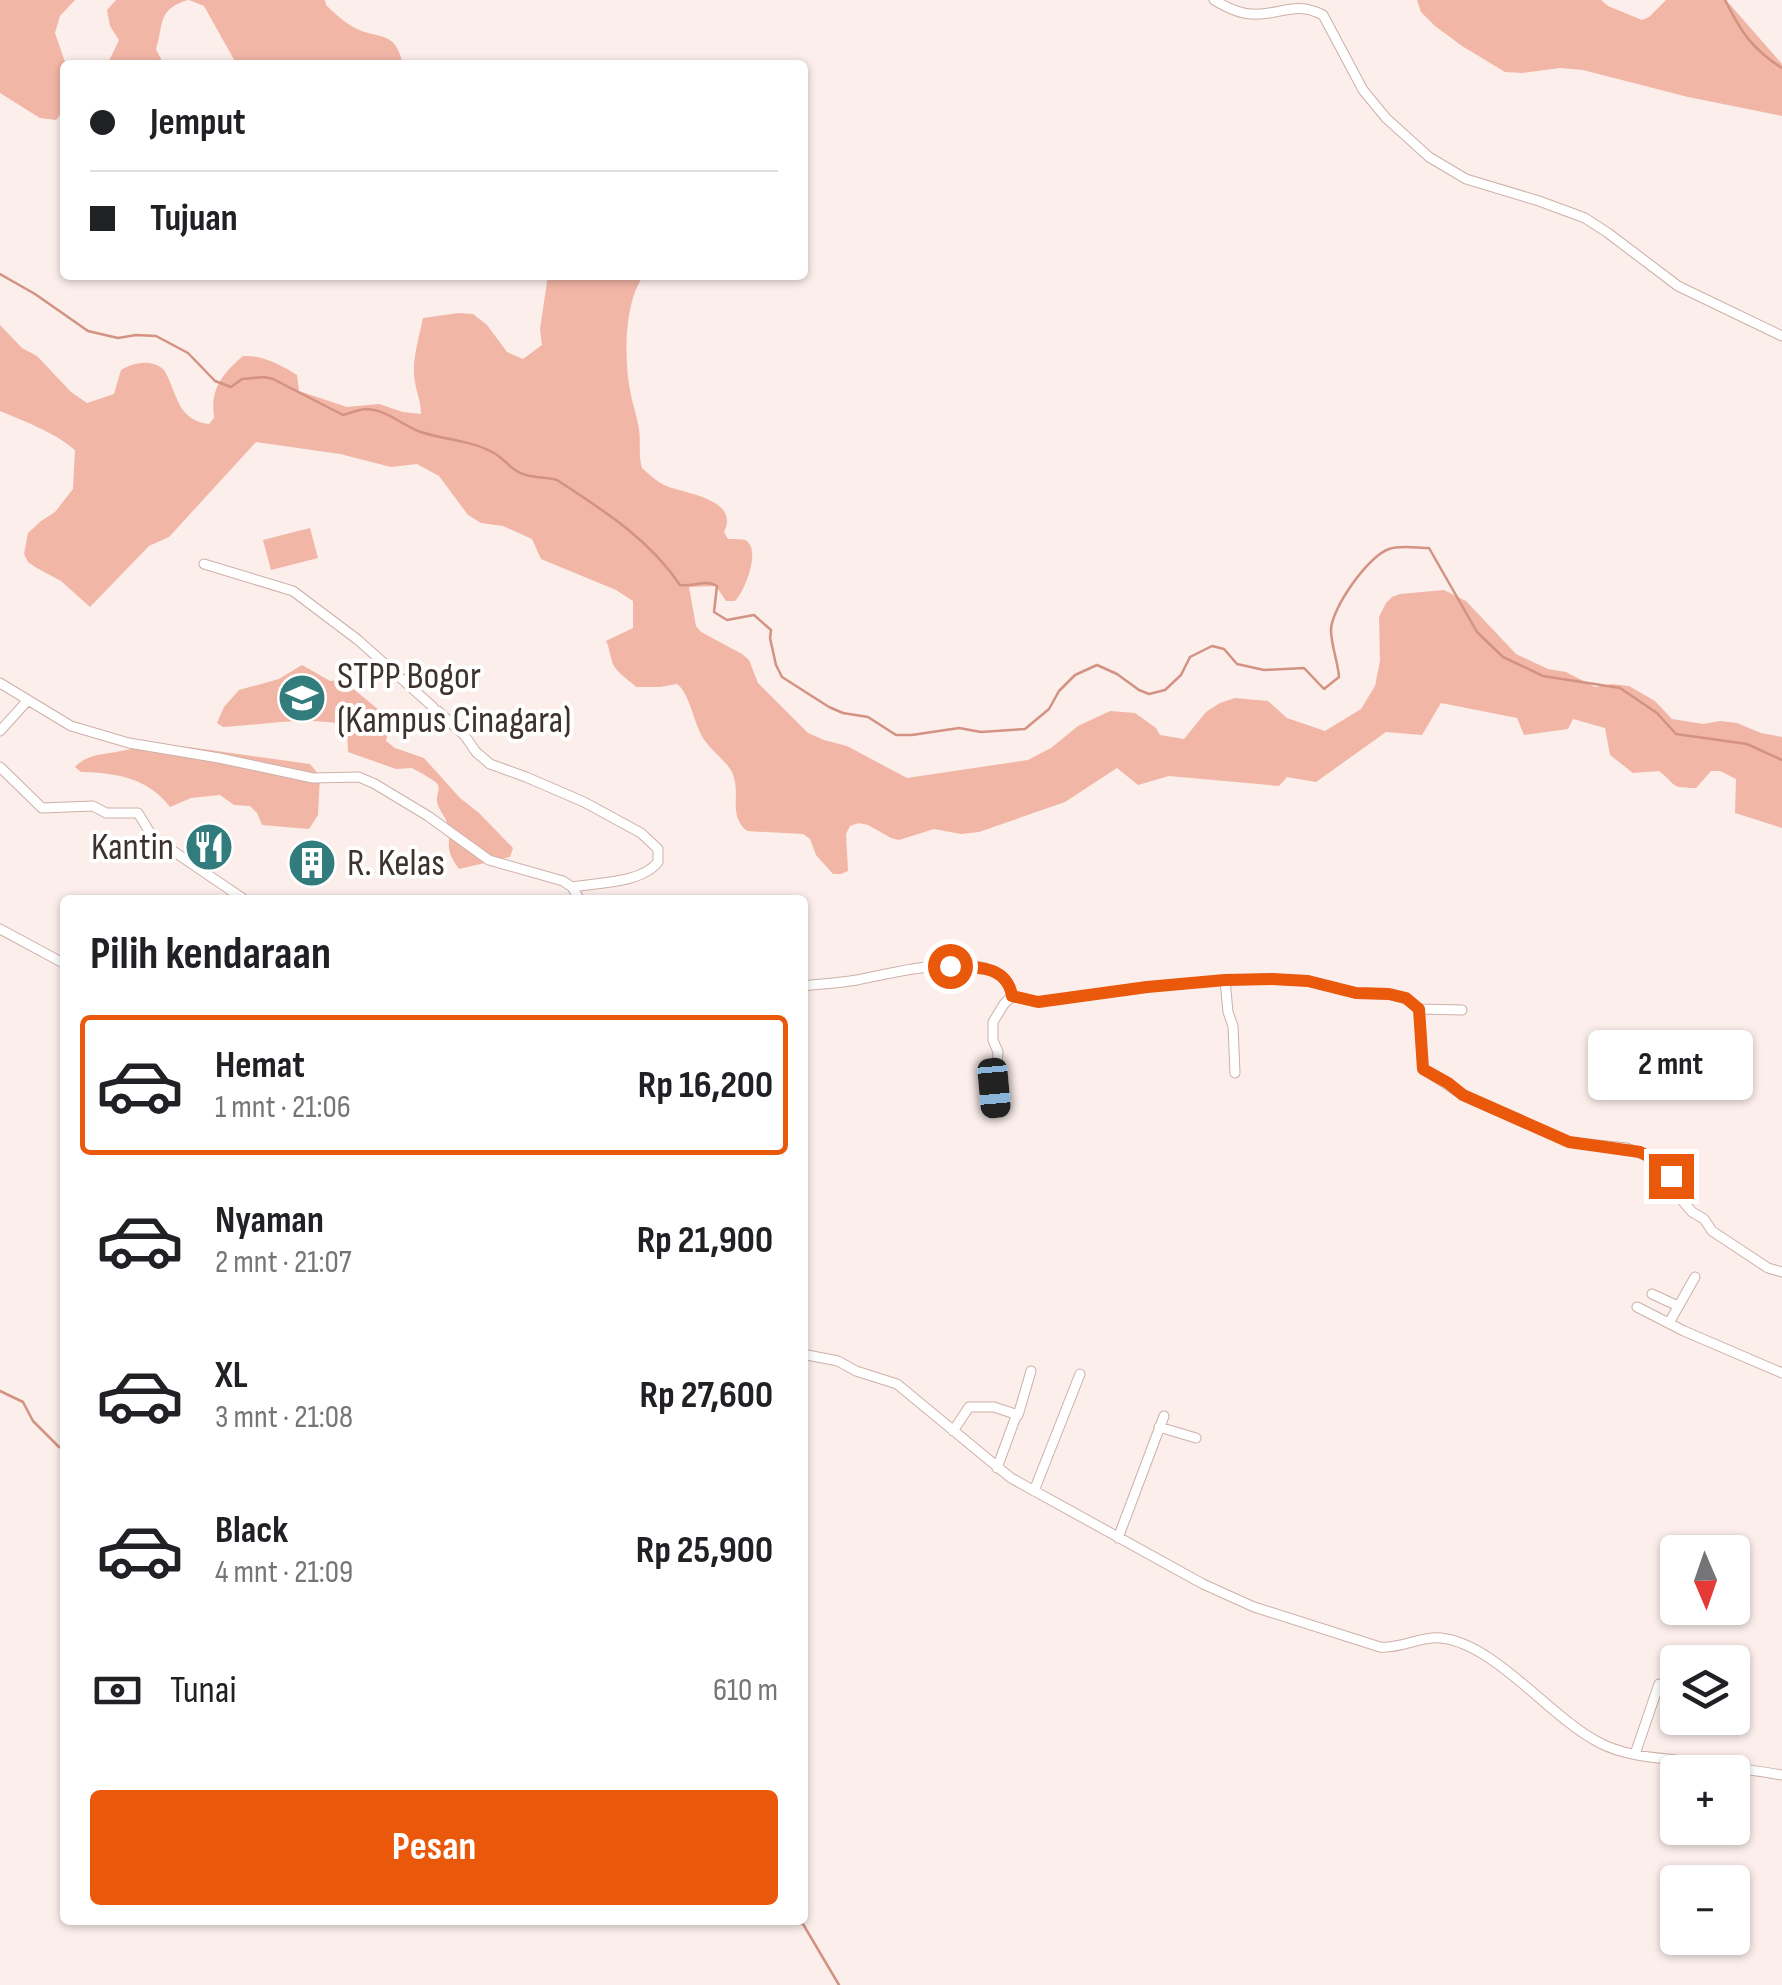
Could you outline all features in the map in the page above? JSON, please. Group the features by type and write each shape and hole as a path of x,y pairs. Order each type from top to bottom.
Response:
{"street":[{"path":"1214,0 1250,15 1294,6 1323,15 1364,90 1386,118 1429,157 1466,179 1584,218 1678,286 1782,336"},
{"path":"0,683 71,726 129,743 313,778 359,777 428,816 490,860 572,887 648,873 658,862 654,843 623,822 539,782 490,764 465,736 358,640 292,591 204,564"},
{"path":"0,730 28,700"},
{"path":"0,767 42,808 93,806 106,813 134,812 141,816 156,840 238,895"},
{"path":"572,887 577,895"},
{"path":"0,929 60,961"},
{"path":"808,985 915,967 975,967 997,972 1010,986 1012,996"},
{"path":"1225,980 1235,1072"},
{"path":"1012,996 1038,1002 1225,980 1308,981 1356,993 1406,998 1419,1009 1462,1010"},
{"path":"996,1112 998,1052 992,1022 1012,996"},
{"path":"1419,1009 1423,1069 1428,1074 1463,1095 1569,1142 1626,1148 1651,1157 1668,1171 1681,1199 1712,1231 1768,1268 1782,1272"},
{"path":"1669,1323 1695,1277"},
{"path":"1652,1294 1678,1306"},
{"path":"1636,1307 1782,1373"},
{"path":"808,1355 838,1361 897,1384 997,1468 1034,1492 1203,1584 1254,1607 1386,1647 1436,1638 1462,1644 1496,1664 1601,1744 1635,1754 1782,1775"},
{"path":"997,1468 1031,1371"},
{"path":"1034,1492 1080,1374"},
{"path":"953,1431 969,1408 994,1407 1018,1415"},
{"path":"1118,1538 1164,1416"},
{"path":"1160,1427 1196,1438"},
{"path":"1635,1754 1659,1684"}],"shaded area":[{"path":"0,0 75,0 60,16 55,33 64,60 60,60 60,115 56,120 40,118 0,93"},
{"path":"116,0 188,0 171,8 163,18 156,49 162,60 109,60 119,40 110,26 107,10"},
{"path":"189,0 325,0 353,27 391,40 402,60 234,60 204,6"},
{"path":"1417,0 1601,0 1642,20 1666,0 1726,0 1782,64 1782,116 1583,70 1505,72 1435,26 1421,12"},
{"path":"547,280 641,280 629,315 627,346 642,468 665,486 719,506 725,512 724,532 728,539 745,540 752,552 747,579 735,601 726,601 716,586 689,587 696,626 749,660 758,683 808,733 847,746 907,778 1028,760 1051,748 1078,726 1110,711 1135,713 1160,735 1184,739 1206,712 1220,703 1235,698 1268,701 1287,718 1325,731 1361,709 1375,686 1380,661 1379,617 1386,603 1400,594 1444,590 1466,601 1516,654 1548,669 1566,672 1595,687 1629,686 1655,701 1672,719 1703,724 1737,723 1782,737 1782,828 1735,813 1736,779 1720,771 1711,771 1696,788 1674,785 1659,771 1633,773 1610,755 1605,728 1573,719 1568,729 1524,735 1517,718 1441,703 1422,735 1386,732 1316,782 1287,777 1279,786 1169,776 1138,785 1117,768 1065,802 979,832 961,834 934,829 899,840 868,825 850,826 846,834 848,871 833,874 803,834 747,831 741,824 732,772 705,741 677,684 636,687 615,667 606,641 633,628 633,601 541,559 532,539 468,515 439,476 417,464 391,467 340,454 256,442 169,537 149,546 90,607 61,581 28,562 24,554 28,533 55,512 73,489 75,450 49,432 0,411 0,325 87,403 114,394 121,370 149,363 164,370 184,411 209,424 214,418 219,383 243,356 271,361 297,375 299,391 347,407 379,404 421,414 414,366 423,318 473,314 487,325 507,352 523,359 542,345 540,329"},
{"path":"310,528 318,558 271,570 263,540"},
{"path":"302,665 330,681 339,680 351,687 391,720 386,741 424,758 513,848 510,857 459,869 449,850 449,831 437,801 437,783 412,768 396,769 348,752 345,725 300,721 223,727 217,723 224,707 239,690 279,679"},
{"path":"154,745 310,764 320,776 318,815 309,829 262,825 250,806 234,805 220,795 191,798 170,807 142,783 81,772 75,767 91,757"}],"waterway":[{"path":"1725,0 1748,39 1782,68"},
{"path":"0,274 88,331 118,338 156,336 188,353 215,381 231,387 242,379 273,379 343,415 364,409 381,412 418,431 485,449 521,473 557,480 640,539 680,585 717,586 714,612 727,620 754,615 771,630 776,665 782,677 829,707 868,717 896,735 959,728 981,732 1025,729 1049,709 1075,675 1097,665 1149,694 1165,690 1181,675 1190,657 1212,646 1224,649 1237,664 1264,670 1304,668 1324,689 1339,677 1331,630 1344,597 1361,572 1380,554 1409,547 1429,548 1477,632 1503,657 1543,676 1620,688 1657,713 1676,734 1747,744 1782,760"},
{"path":"0,1391 23,1402 33,1421 60,1447"},
{"path":"804,1925 839,1985"}],"place":[{"name":"STPP Bogor (Kampus Cinagara)","path":"302,698"},
{"name":"Kantin","path":"209,847"},
{"name":"R. Kelas","path":"312,863"}],"route":[{"path":"950,966 997,972 1010,986 1012,996 1038,1002 1147,987 1272,979 1308,981 1356,993 1406,998 1419,1009 1423,1069 1428,1074 1463,1095 1569,1142 1640,1152 1659,1162 1671,1176"}]}
